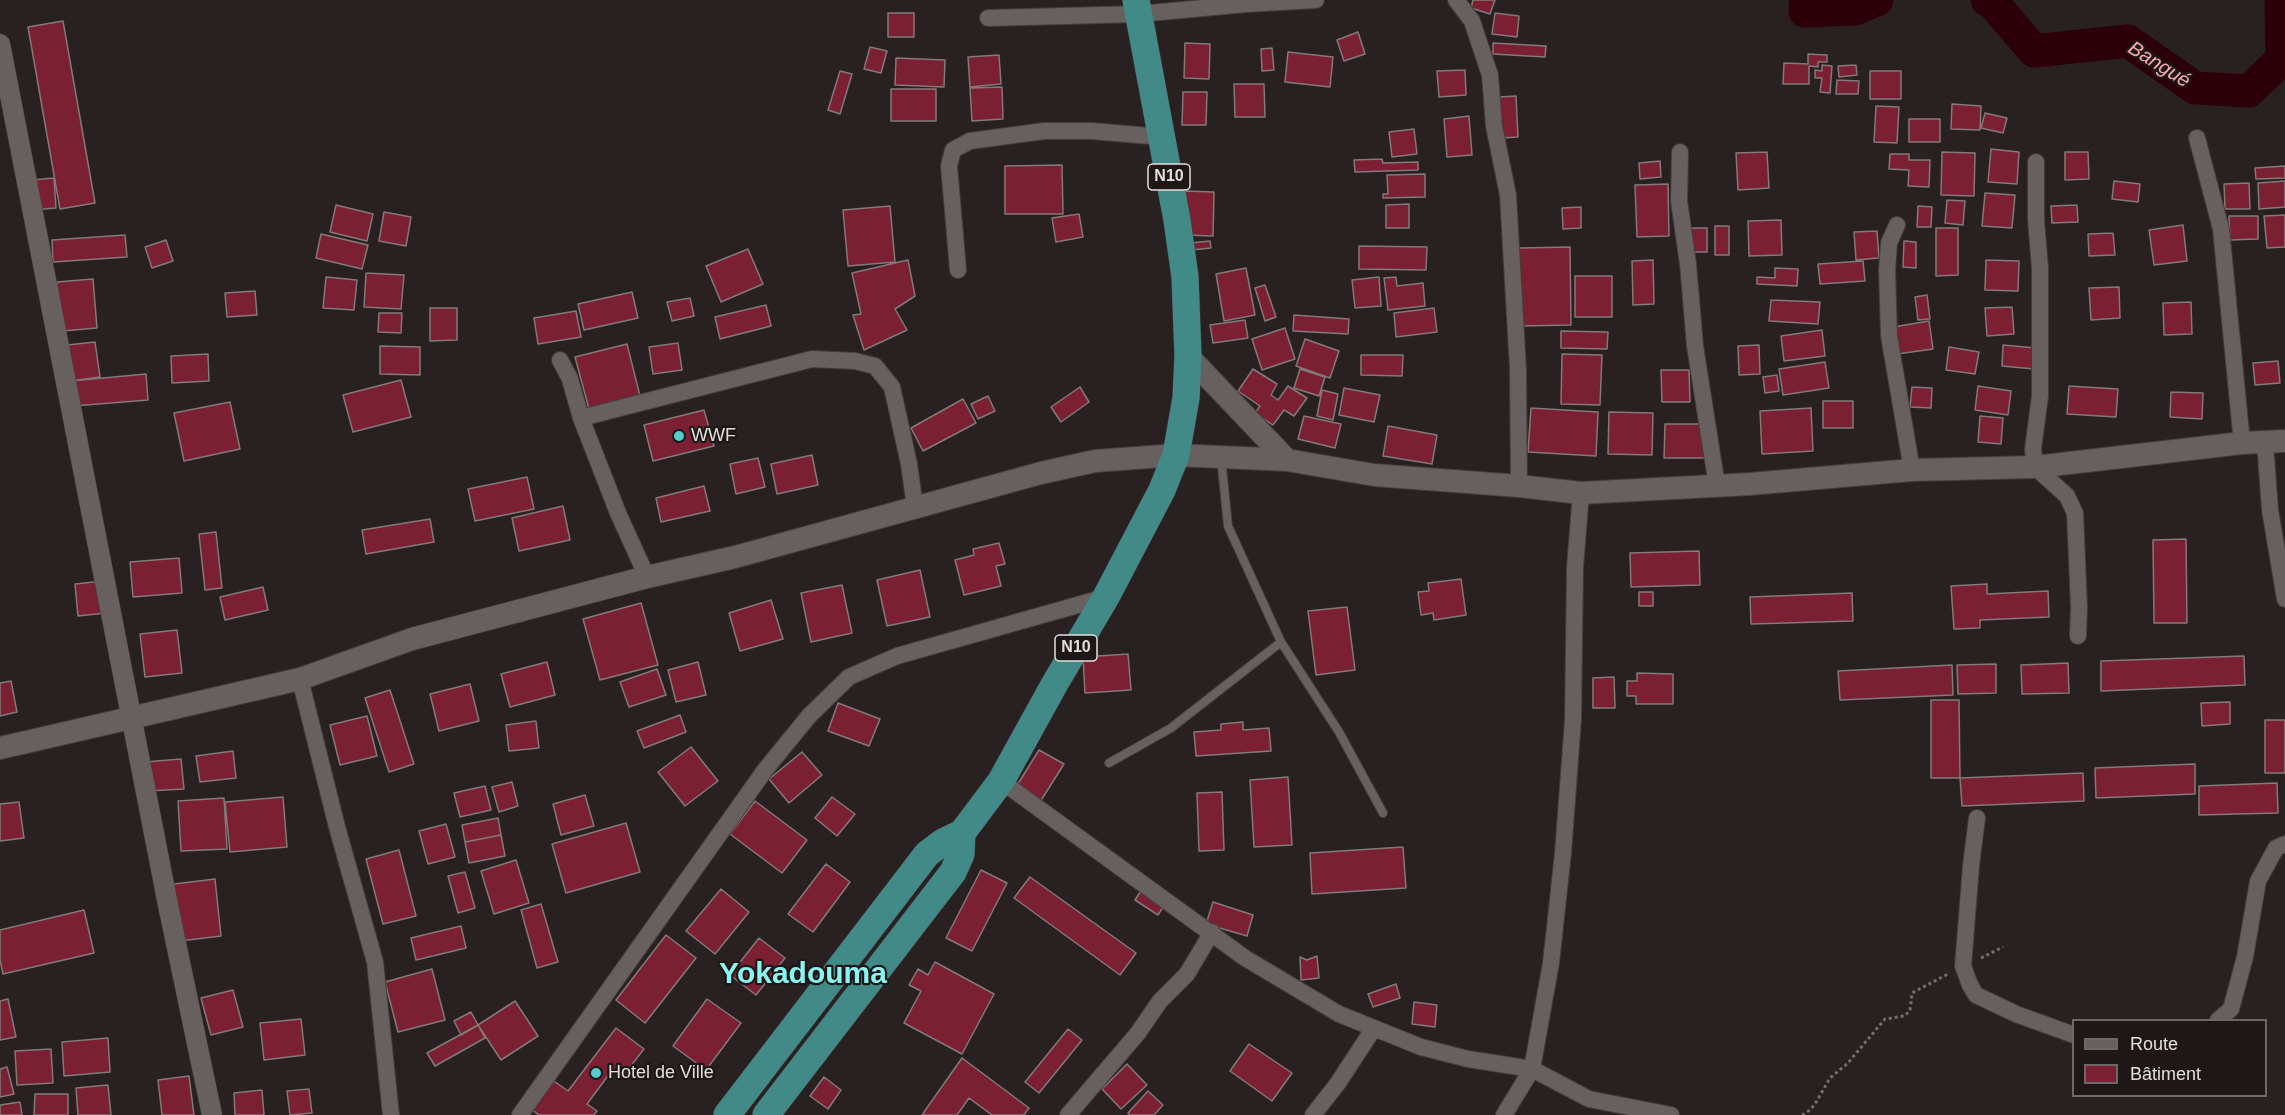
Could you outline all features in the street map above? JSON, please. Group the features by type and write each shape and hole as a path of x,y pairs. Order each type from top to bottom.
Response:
{"highway":[{"name":"N10","path":"727,1115 927,854 942,842 963,833 1001,781 1106,597 1162,490 1176,455 1186,399 1188,356 1185,277 1138,7"},
{"name":"N10","path":"766,1115 953,872 961,854 963,833"}],"main road":[{"path":"1188,356 1287,460"},
{"path":"0,748 300,679 412,639 647,577 735,558 1041,473 1095,461 1176,455 1287,460 1374,475 1581,493 1717,486 1912,470 2035,467 2275,441"}],"street":[{"path":"988,18 1138,7 1317,0"},
{"path":"1456,0 1472,21 1490,75 1494,126 1508,195 1518,369 1519,486"},
{"path":"0,44 131,717 212,1115"},
{"path":"958,270 949,166 953,150 970,141 1044,131 1092,131 1162,137"},
{"path":"2197,138 2221,229 2242,443"},
{"path":"1680,152 1679,201 1688,264 1695,346 1717,486"},
{"path":"2036,162 2036,220 2040,268 2040,396 2033,449 2035,467 2067,496 2075,513 2078,636"},
{"path":"1897,225 1889,243 1888,336 1912,470"},
{"path":"581,418 812,359 865,363 875,366 892,387 909,464 915,507"},
{"path":"560,360 570,379 581,418 618,513 647,577"},
{"path":"2275,441 2270,510 2285,599"},
{"path":"1504,1115 1532,1069 1551,963 1563,853 1573,720 1575,567 1581,493"},
{"path":"520,1115 765,770 809,717 849,677 897,656 1106,597"},
{"path":"300,679 337,828 375,962 391,1115"},
{"path":"1001,781 1245,958 1339,1014 1430,1050 1468,1059 1532,1069 1589,1099 1671,1115"},
{"path":"1977,818 1964,966 1976,995 2016,1014 2072,1035"},
{"path":"2219,1019 2231,1009 2245,957 2258,881 2276,848 2285,844"},
{"path":"1068,1115 1138,1033 1160,1002 1187,974 1212,932"},
{"path":"1313,1115 1338,1083 1374,1028"}],"lane":[{"path":"1221,457 1228,526 1281,642 1339,732 1383,813"},
{"path":"1109,763 1171,728 1281,642"}],"path":[{"path":"1802,1115 1815,1104 1830,1078 1847,1064 1886,1019 1904,1016 1910,1011 1912,993 2003,947"}],"building":[{"path":"1473,0 1495,0 1490,14 1471,8"},
{"path":"888,13 914,13 914,37 888,37"},
{"path":"1495,13 1519,16 1517,37 1492,34"},
{"path":"63,21 95,203 60,209 28,27"},
{"path":"1358,32 1365,54 1344,61 1337,40"},
{"path":"1185,43 1210,44 1209,79 1184,78"},
{"path":"1493,43 1546,46 1545,57 1493,54"},
{"path":"870,47 887,51 881,73 864,69"},
{"path":"1272,48 1274,70 1262,71 1261,49"},
{"path":"1288,52 1333,57 1330,87 1285,82"},
{"path":"1808,54 1827,55 1827,62 1818,62 1818,67 1809,66 1809,84 1783,84 1784,63 1808,64"},
{"path":"999,55 1001,84 970,87 968,57"},
{"path":"896,58 945,60 944,87 895,85"},
{"path":"1822,65 1832,66 1830,93 1820,92 1822,78 1815,78 1815,70 1822,71"},
{"path":"1856,65 1857,75 1839,77 1838,66"},
{"path":"1465,70 1466,95 1439,97 1437,71"},
{"path":"840,71 852,74 840,114 828,110"},
{"path":"1870,71 1901,71 1901,99 1870,99"},
{"path":"1837,80 1859,81 1858,94 1836,94"},
{"path":"1234,84 1264,84 1265,117 1235,117"},
{"path":"1002,87 1003,119 972,121 970,88"},
{"path":"891,89 936,89 936,121 891,121"},
{"path":"1183,92 1207,92 1206,125 1182,125"},
{"path":"1516,96 1518,137 1501,138 1499,97"},
{"path":"1952,104 1981,106 1980,130 1951,129"},
{"path":"1876,106 1899,107 1897,143 1874,142"},
{"path":"1985,113 2007,118 2003,133 1981,128"},
{"path":"1469,116 1472,155 1447,157 1444,119"},
{"path":"1909,119 1940,119 1940,142 1909,142"},
{"path":"1414,129 1417,154 1392,157 1389,132"},
{"path":"1991,149 2019,152 2017,184 1988,182"},
{"path":"1767,152 1769,188 1738,190 1736,153"},
{"path":"1942,152 1975,153 1974,196 1941,195"},
{"path":"2065,152 2088,152 2089,179 2065,180"},
{"path":"1890,154 1909,154 1909,160 1930,160 1929,187 1908,186 1909,170 1889,169"},
{"path":"1382,159 1383,163 1418,162 1418,170 1355,172 1354,160"},
{"path":"1660,161 1661,177 1640,179 1639,163"},
{"path":"1062,165 1063,214 1005,214 1005,166"},
{"path":"2285,166 2285,178 2256,179 2255,168"},
{"path":"1425,174 1425,197 1383,198 1383,194 1388,194 1387,175"},
{"path":"54,178 56,208 33,210 31,180"},
{"path":"2114,181 2140,184 2138,202 2112,199"},
{"path":"2285,181 2285,207 2259,209 2258,183"},
{"path":"2249,183 2250,209 2225,209 2224,184"},
{"path":"1668,184 1669,236 1637,237 1635,185"},
{"path":"1185,191 1214,192 1213,236 1183,235"},
{"path":"1985,193 2015,195 2012,228 1982,226"},
{"path":"1947,200 1965,201 1963,225 1945,223"},
{"path":"1409,204 1409,228 1386,228 1386,205"},
{"path":"336,205 373,214 367,241 330,232"},
{"path":"2077,205 2078,222 2052,223 2051,206"},
{"path":"890,206 895,262 848,266 843,210"},
{"path":"1918,206 1932,207 1931,227 1917,227"},
{"path":"1581,207 1581,228 1563,229 1562,208"},
{"path":"384,212 411,217 406,246 379,241"},
{"path":"1079,214 1083,237 1056,242 1052,218"},
{"path":"2285,215 2285,247 2267,248 2264,216"},
{"path":"2229,216 2258,216 2258,239 2230,240"},
{"path":"1781,220 1782,255 1749,256 1748,221"},
{"path":"2183,225 2187,261 2154,265 2149,230"},
{"path":"1715,226 1729,226 1729,255 1715,255"},
{"path":"1688,228 1707,228 1707,252 1687,252"},
{"path":"1936,228 1958,228 1958,275 1936,276"},
{"path":"1877,231 1879,258 1856,260 1854,232"},
{"path":"2113,233 2115,255 2089,256 2088,234"},
{"path":"321,234 368,245 362,269 316,258"},
{"path":"125,235 127,257 53,262 52,240"},
{"path":"166,240 173,261 152,268 145,247"},
{"path":"1210,241 1211,248 1191,250 1190,243"},
{"path":"1904,241 1916,242 1916,268 1903,267"},
{"path":"1359,246 1427,247 1426,270 1359,269"},
{"path":"1570,247 1571,325 1520,326 1519,248"},
{"path":"748,249 763,284 721,302 706,266"},
{"path":"908,260 915,296 895,309 907,330 864,350 853,315 861,314 852,273"},
{"path":"1653,260 1654,304 1633,305 1632,261"},
{"path":"1986,260 2019,261 2018,291 1985,290"},
{"path":"1863,261 1865,281 1820,284 1818,264"},
{"path":"1246,268 1255,315 1224,321 1216,274"},
{"path":"1775,268 1798,269 1797,286 1757,284 1757,277 1775,278"},
{"path":"366,273 404,275 401,309 364,307"},
{"path":"1575,276 1612,276 1612,317 1575,317"},
{"path":"326,277 357,280 354,310 323,308"},
{"path":"1379,277 1381,306 1355,308 1352,280"},
{"path":"1396,277 1397,286 1423,283 1425,306 1388,310 1384,278"},
{"path":"93,279 97,328 62,331 57,282"},
{"path":"1265,285 1276,317 1265,321 1255,288"},
{"path":"2119,287 2120,318 2091,320 2089,288"},
{"path":"255,291 257,315 227,317 225,293"},
{"path":"632,292 638,318 584,330 578,304"},
{"path":"1927,295 1930,319 1918,320 1915,297"},
{"path":"690,298 694,316 672,321 667,302"},
{"path":"1771,300 1820,302 1818,324 1769,321"},
{"path":"2191,302 2192,334 2164,335 2163,303"},
{"path":"766,305 771,326 720,339 715,317"},
{"path":"2012,307 2014,334 1987,336 1985,308"},
{"path":"430,308 457,308 457,340 430,341"},
{"path":"1434,308 1437,332 1396,337 1394,313"},
{"path":"576,311 581,337 538,344 534,318"},
{"path":"379,313 402,313 401,333 378,332"},
{"path":"1294,315 1349,319 1348,334 1293,331"},
{"path":"1245,320 1248,338 1213,343 1210,325"},
{"path":"1929,321 1933,349 1897,354 1893,327"},
{"path":"1285,328 1295,359 1262,370 1252,339"},
{"path":"1822,330 1825,356 1784,361 1781,336"},
{"path":"1561,331 1608,332 1607,349 1561,348"},
{"path":"1305,339 1339,351 1330,378 1296,366"},
{"path":"95,342 100,377 71,381 67,345"},
{"path":"678,343 682,370 653,374 649,347"},
{"path":"627,344 640,396 589,409 575,357"},
{"path":"1759,345 1760,374 1739,375 1738,346"},
{"path":"2003,345 2036,348 2034,369 2002,366"},
{"path":"380,346 420,347 420,375 380,374"},
{"path":"1949,347 1979,352 1975,374 1946,370"},
{"path":"208,354 209,381 172,383 171,356"},
{"path":"1562,354 1602,355 1600,405 1561,404"},
{"path":"1361,355 1403,355 1402,376 1361,375"},
{"path":"2278,361 2280,383 2255,385 2253,363"},
{"path":"1825,362 1829,388 1783,395 1779,369"},
{"path":"1253,369 1277,384 1271,395 1278,400 1288,386 1307,398 1294,416 1284,410 1273,425 1255,413 1260,406 1238,391"},
{"path":"1300,369 1325,377 1319,396 1294,388"},
{"path":"1661,370 1689,370 1690,402 1662,402"},
{"path":"146,374 148,400 74,406 71,381"},
{"path":"1777,375 1779,391 1765,393 1763,377"},
{"path":"401,380 411,417 353,432 343,395"},
{"path":"1978,386 2011,391 2008,415 1975,410"},
{"path":"2069,386 2118,389 2116,417 2067,414"},
{"path":"1080,387 1089,402 1061,422 1051,407"},
{"path":"1912,387 1932,388 1931,408 1910,407"},
{"path":"1344,388 1380,395 1374,422 1339,415"},
{"path":"1322,390 1338,394 1333,420 1317,416"},
{"path":"2171,392 2203,393 2202,419 2170,417"},
{"path":"988,396 995,411 978,419 971,404"},
{"path":"963,399 976,423 923,451 911,428"},
{"path":"1823,401 1853,401 1853,428 1823,428"},
{"path":"230,402 240,449 184,461 174,413"},
{"path":"1531,408 1598,412 1596,456 1528,452"},
{"path":"1811,408 1813,451 1762,454 1760,411"},
{"name":"WWF","path":"704,410 714,446 653,461 644,425"},
{"path":"1609,412 1653,413 1652,455 1608,454"},
{"path":"1304,416 1341,424 1335,448 1298,439"},
{"path":"1980,416 2003,418 2001,444 1978,442"},
{"path":"1665,424 1706,424 1706,458 1664,458"},
{"path":"1388,426 1437,435 1432,464 1383,456"},
{"path":"812,455 818,485 777,494 771,464"},
{"path":"758,458 765,487 736,494 730,464"},
{"path":"527,477 534,509 475,521 468,489"},
{"path":"704,486 710,511 661,522 656,498"},
{"path":"563,506 570,540 519,551 512,518"},
{"path":"430,519 434,542 366,554 362,530"},
{"path":"216,532 222,588 205,590 199,534"},
{"path":"2186,539 2187,623 2154,623 2153,540"},
{"path":"999,543 1005,564 996,566 1001,586 964,595 955,560 974,555 973,549"},
{"path":"1699,551 1700,585 1631,587 1630,553"},
{"path":"179,558 182,593 133,597 130,562"},
{"path":"920,570 930,617 887,626 877,580"},
{"path":"1461,579 1466,615 1434,620 1433,613 1421,615 1418,592 1429,591 1428,583"},
{"path":"103,581 106,613 78,616 75,584"},
{"path":"1987,584 1987,594 2048,591 2049,617 1980,620 1980,628 1954,629 1951,586"},
{"path":"842,585 852,633 811,642 801,593"},
{"path":"263,587 268,610 225,620 220,597"},
{"path":"1639,592 1653,592 1653,606 1639,606"},
{"path":"1852,593 1853,621 1751,624 1750,597"},
{"path":"771,600 783,639 740,651 729,613"},
{"path":"641,603 658,665 600,680 583,619"},
{"path":"1347,607 1355,670 1316,675 1308,611"},
{"path":"177,630 182,673 145,677 140,634"},
{"path":"1128,654 1131,690 1085,693 1083,657"},
{"path":"2244,656 2245,685 2101,691 2101,661"},
{"path":"547,662 555,695 510,707 501,674"},
{"path":"698,662 706,695 676,702 668,670"},
{"path":"2068,663 2069,693 2022,694 2021,665"},
{"path":"1996,664 1996,693 1958,694 1957,665"},
{"path":"1952,665 1953,695 1840,700 1838,671"},
{"path":"657,669 666,695 629,707 620,682"},
{"path":"1637,673 1673,674 1673,704 1636,704 1636,696 1627,696 1627,681 1637,681"},
{"path":"1614,677 1615,708 1593,708 1593,678"},
{"path":"11,681 17,712 0,716 0,683"},
{"path":"470,684 479,721 439,731 430,694"},
{"path":"390,690 414,764 389,772 365,698"},
{"path":"1931,700 1959,700 1960,778 1931,778"},
{"path":"2230,702 2230,724 2202,726 2201,703"},
{"path":"838,703 880,719 869,746 828,731"},
{"path":"680,715 686,732 644,748 637,731"},
{"path":"367,716 377,756 340,765 330,725"},
{"path":"2265,720 2285,720 2285,773 2265,773"},
{"path":"536,721 539,748 509,751 506,725"},
{"path":"1243,722 1243,730 1269,728 1271,751 1196,756 1194,732 1221,730 1221,724"},
{"path":"691,747 718,781 685,806 658,772"},
{"path":"1039,750 1064,764 1040,802 1016,787"},
{"path":"233,751 236,778 200,782 196,756"},
{"path":"802,752 822,775 789,803 769,779"},
{"path":"181,759 184,789 147,791 145,762"},
{"path":"2195,764 2195,794 2096,798 2095,768"},
{"path":"2083,773 2084,801 1962,806 1960,778"},
{"path":"1288,777 1292,845 1254,847 1250,780"},
{"path":"512,782 518,806 499,812 492,787"},
{"path":"2277,783 2278,813 2199,815 2199,786"},
{"path":"485,786 491,810 460,817 454,793"},
{"path":"1222,792 1224,850 1199,851 1197,793"},
{"path":"585,795 594,826 561,835 553,804"},
{"path":"283,797 287,847 230,852 225,802"},
{"path":"832,797 855,814 837,836 815,818"},
{"path":"224,798 227,849 181,851 178,801"},
{"path":"755,801 807,840 782,873 730,834"},
{"path":"19,802 24,838 0,841 0,804"},
{"path":"498,818 501,835 465,842 462,825"},
{"path":"626,823 640,872 566,893 552,844"},
{"path":"446,824 455,857 428,864 419,831"},
{"path":"501,835 505,856 469,863 465,842"},
{"path":"1403,847 1406,888 1312,894 1310,853"},
{"path":"399,850 416,916 383,924 366,859"},
{"path":"516,860 529,903 494,914 481,871"},
{"path":"826,864 850,882 813,932 788,914"},
{"path":"981,870 1007,883 972,951 946,938"},
{"path":"465,872 475,908 458,913 448,876"},
{"path":"1030,877 1136,953 1120,975 1014,898"},
{"path":"215,879 221,936 180,941 174,884"},
{"path":"1144,886 1167,901 1158,915 1135,900"},
{"path":"721,889 749,912 715,954 686,931"},
{"path":"1213,902 1253,915 1247,936 1206,924"},
{"path":"541,904 558,962 537,968 521,910"},
{"path":"84,910 94,953 3,974 0,960 0,930"},
{"path":"461,926 466,948 416,960 411,938"},
{"path":"666,935 696,958 645,1023 616,1000"},
{"path":"759,938 785,958 756,995 730,975"},
{"path":"1317,956 1319,978 1301,980 1300,957 1307,960"},
{"path":"935,962 994,994 962,1054 904,1023 921,991 909,985 918,969 928,975"},
{"path":"432,969 445,1020 398,1032 385,982"},
{"path":"1396,984 1400,998 1373,1007 1368,994"},
{"path":"233,990 243,1027 211,1035 201,998"},
{"path":"8,999 16,1037 0,1040 0,1001"},
{"path":"707,999 741,1023 706,1070 673,1046"},
{"path":"515,1001 538,1036 501,1060 478,1025"},
{"path":"1414,1002 1437,1005 1435,1027 1412,1024"},
{"path":"471,1012 478,1025 461,1035 454,1021"},
{"path":"301,1019 305,1055 264,1060 260,1023"},
{"path":"478,1025 485,1038 435,1066 427,1053"},
{"name":"Hotel de Ville","path":"616,1028 644,1049 623,1076 613,1069 587,1104 597,1111 594,1115 539,1115 526,1105 548,1077 568,1091"},
{"path":"1068,1029 1082,1040 1039,1093 1025,1082"},
{"path":"108,1038 110,1072 64,1076 62,1042"},
{"path":"1249,1044 1292,1073 1272,1101 1230,1071"},
{"path":"51,1049 53,1083 17,1085 15,1051"},
{"path":"962,1058 1029,1108 1024,1115 992,1115 969,1098 957,1115 922,1115"},
{"path":"1127,1064 1147,1085 1121,1109 1102,1089"},
{"path":"7,1067 14,1094 0,1097 0,1069"},
{"path":"189,1076 194,1115 162,1115 158,1080"},
{"path":"824,1077 841,1090 828,1109 810,1096"},
{"path":"108,1085 111,1115 78,1115 76,1088"},
{"path":"309,1089 312,1113 290,1115 287,1091"},
{"path":"262,1090 264,1115 235,1115 234,1093"},
{"path":"1148,1091 1163,1105 1154,1115 1130,1115 1128,1113"},
{"path":"35,1094 68,1094 68,1115 34,1115"},
{"path":"20,1102 22,1115 0,1115 0,1105"}],"waterway":[{"name":"Bangué","path":"1806,0 1805,11 1855,9 1877,0"},
{"name":"Bangué","path":"1987,0 1993,3 2034,51 2128,41 2195,88 2249,91 2282,59 2281,0"}],"place":[{"name":"WWF","path":"679,436"},
{"name":"Hotel de Ville","path":"596,1073"}],"district":[{"name":"Yokadouma","path":"803,975"}]}
